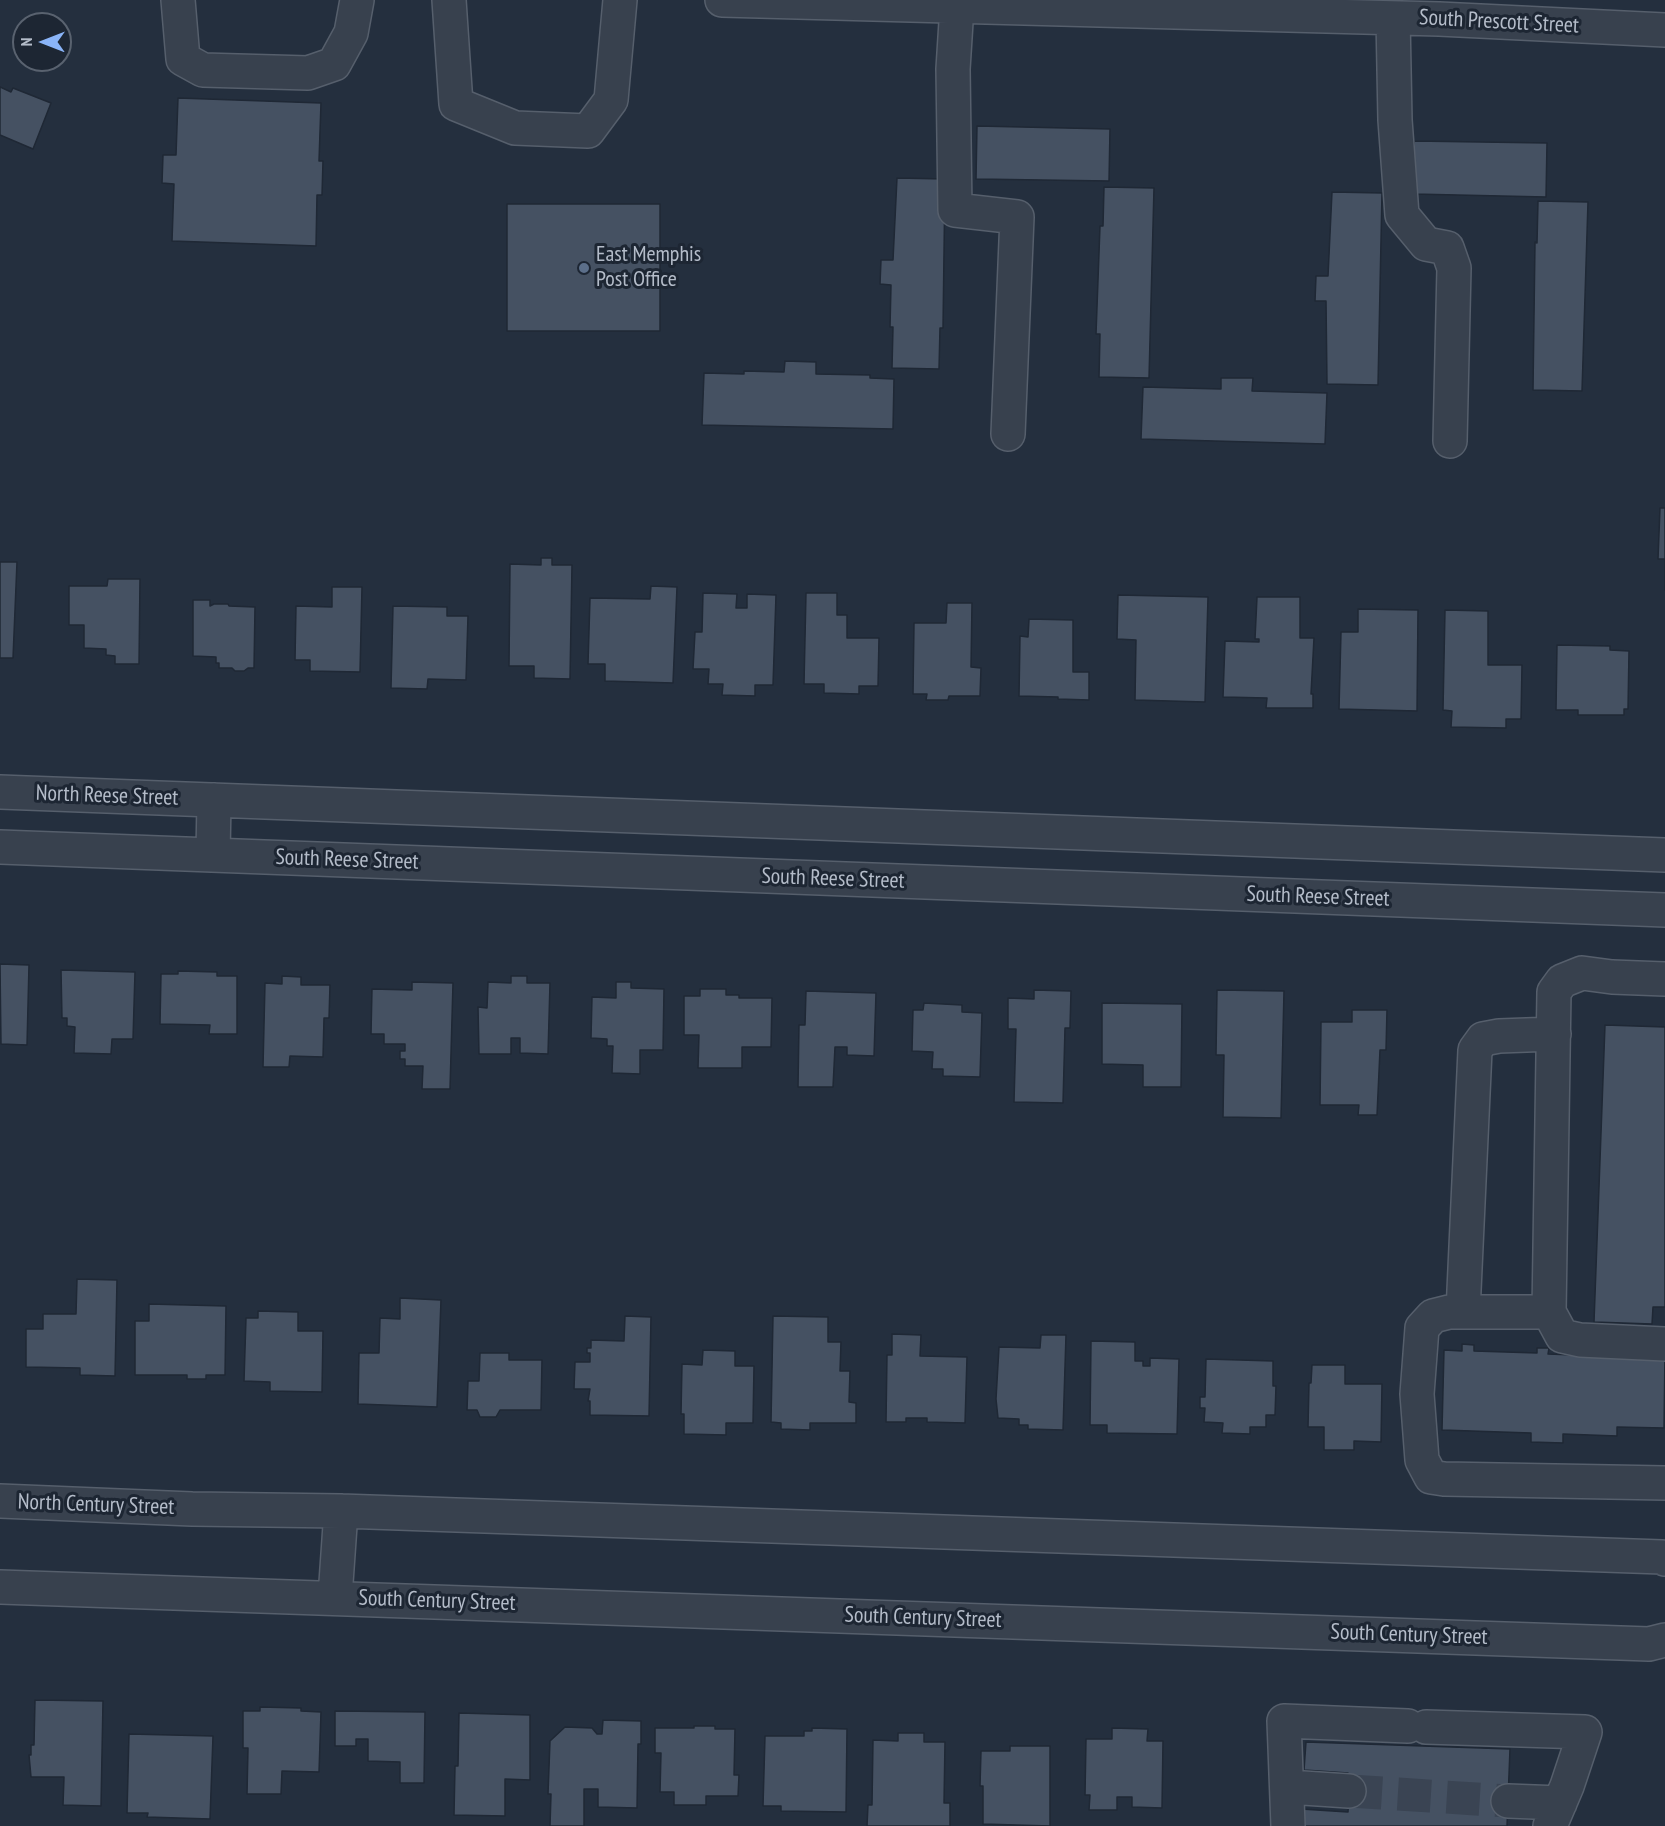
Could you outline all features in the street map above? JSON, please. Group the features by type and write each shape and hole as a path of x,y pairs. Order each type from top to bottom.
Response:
{"street":[{"path":"178,0 183,59 203,70 309,73 334,64 351,33 357,0"},
{"path":"450,0 456,104 515,128 588,131 611,100 620,0"},
{"name":"South Prescott Street","path":"722,0 1394,18 1442,9 1665,30"},
{"path":"957,6 953,69 955,210 1017,217 1008,434"},
{"path":"1394,18 1395,120 1402,215 1426,244 1447,248 1454,268 1450,441"},
{"name":"North Reese Street","path":"0,792 214,800"},
{"path":"213,855 214,800 1665,855"},
{"name":"South Reese Street","path":"0,847 1665,910"},
{"path":"1665,979 1582,974 1562,981 1554,992 1549,1312 1562,1336 1580,1340 1665,1344"},
{"path":"1463,1312 1475,1050 1483,1039 1499,1036 1554,1034"},
{"path":"1549,1312 1449,1312 1433,1316 1422,1328 1417,1394 1422,1460 1431,1477 1665,1483"},
{"name":"North Century Street","path":"0,1501 192,1509 341,1510"},
{"path":"335,1597 341,1510 1665,1559"},
{"name":"South Century Street","path":"0,1587 1637,1644 1665,1640"},
{"path":"1288,1826 1284,1721 1585,1732 1555,1815 1508,1801"},
{"path":"1288,1787 1349,1791"}],"building":[{"path":"0,87 11,92 13,88 51,103 33,149 0,135"},
{"path":"178,98 321,103 319,161 323,161 322,195 317,195 316,246 172,241 174,184 162,183 163,155 176,155"},
{"path":"977,126 1110,129 1109,181 976,179"},
{"path":"1414,141 1547,143 1546,197 1413,194"},
{"path":"897,178 945,179 943,328 940,328 939,369 892,368 891,285 880,284 881,260 893,260"},
{"path":"1104,187 1154,188 1149,378 1099,377 1100,334 1096,334 1100,226 1103,226"},
{"path":"1332,192 1382,193 1378,385 1327,384 1326,301 1315,301 1316,276 1328,276"},
{"path":"1538,201 1588,202 1582,391 1533,390 1535,242 1537,243"},
{"name":"East Memphis Post Office","path":"507,204 660,204 660,331 507,331"},
{"path":"785,361 816,362 816,374 870,375 870,378 894,379 893,429 702,425 704,373 784,372"},
{"path":"1221,378 1253,378 1252,391 1327,393 1325,444 1141,439 1143,387 1221,389"},
{"path":"1660,508 1665,508 1665,559 1658,559"},
{"path":"541,558 552,558 552,565 572,565 570,679 534,678 534,666 509,666 510,564 541,565"},
{"path":"0,562 17,562 13,658 0,658"},
{"path":"108,579 140,579 139,664 115,664 115,656 106,655 106,649 84,648 84,625 69,625 69,586 107,586"},
{"path":"651,586 677,587 673,683 605,681 605,664 588,664 590,598 650,599"},
{"path":"332,587 362,587 360,672 310,671 310,660 295,660 296,606 332,607"},
{"path":"703,593 737,594 736,608 747,608 747,594 776,595 773,685 755,685 755,696 722,695 723,684 708,684 709,669 693,669 695,632 702,632"},
{"path":"806,593 837,593 837,615 847,615 847,638 879,638 878,686 859,686 859,694 824,693 824,684 804,684"},
{"path":"1118,595 1208,597 1205,702 1135,700 1136,640 1117,639"},
{"path":"1257,597 1300,597 1300,638 1314,638 1311,694 1313,694 1313,708 1266,708 1267,698 1223,697 1225,641 1259,642 1259,639 1255,639"},
{"path":"193,600 210,600 210,606 228,604 229,606 255,607 254,668 235,671 232,668 219,668 216,657 193,656"},
{"path":"947,603 972,603 971,667 981,668 980,696 949,696 948,700 926,700 927,694 913,694 914,623 946,623"},
{"path":"393,606 447,607 447,616 468,616 466,680 428,679 427,689 391,688"},
{"path":"1358,609 1418,610 1417,711 1339,709 1341,632 1358,632"},
{"path":"1445,610 1488,611 1488,665 1522,665 1521,719 1506,719 1506,728 1451,727 1452,711 1443,710"},
{"path":"1029,619 1073,620 1073,672 1089,672 1089,700 1019,696 1020,636 1028,637"},
{"path":"1557,645 1610,646 1610,650 1629,651 1628,709 1624,709 1624,715 1578,715 1578,710 1556,710"},
{"path":"0,964 29,965 27,1045 1,1044"},
{"path":"61,970 135,972 133,1039 112,1039 111,1054 74,1053 75,1027 67,1026 67,1018 62,1018"},
{"path":"178,971 217,972 217,976 237,976 237,1034 209,1034 210,1025 160,1024 161,974 178,974"},
{"path":"282,976 301,977 301,985 330,985 329,1018 324,1018 323,1057 290,1056 289,1067 263,1067 265,983 282,984"},
{"path":"511,976 527,976 527,983 550,983 548,1054 520,1053 520,1038 511,1038 511,1054 479,1054 478,1007 487,1008 488,982 511,983"},
{"path":"412,982 453,983 450,1089 422,1089 423,1066 405,1066 405,1059 400,1059 400,1051 405,1051 405,1044 384,1044 384,1034 371,1034 372,989 412,990"},
{"path":"616,982 631,982 631,988 664,989 663,1050 640,1050 640,1074 612,1073 613,1046 607,1046 607,1039 591,1038 592,997 616,998"},
{"path":"700,989 726,989 726,995 739,995 739,998 772,998 771,1047 742,1047 742,1068 698,1068 699,1035 684,1035 684,996 700,996"},
{"path":"1034,990 1071,991 1070,1028 1065,1028 1063,1103 1014,1102 1016,1029 1008,1029 1008,998 1034,999"},
{"path":"1217,990 1284,991 1281,1118 1223,1117 1224,1055 1216,1055"},
{"path":"806,991 876,993 874,1056 847,1055 847,1047 835,1047 833,1087 798,1087 799,1025 805,1025"},
{"path":"924,1003 962,1005 962,1012 982,1013 980,1077 943,1076 943,1069 932,1069 933,1052 912,1051 913,1010 923,1010"},
{"path":"1102,1003 1182,1004 1181,1087 1143,1087 1143,1065 1102,1064"},
{"path":"1352,1010 1387,1010 1386,1050 1380,1050 1377,1115 1358,1115 1359,1105 1320,1105 1321,1022 1352,1022"},
{"path":"1605,1025 1665,1027 1665,1307 1653,1307 1652,1324 1594,1322"},
{"path":"77,1279 117,1280 115,1376 80,1375 80,1368 26,1367 26,1329 43,1329 43,1314 76,1314"},
{"path":"400,1298 441,1300 437,1407 358,1404 359,1353 379,1353 380,1318 400,1319"},
{"path":"149,1304 226,1306 225,1375 206,1375 206,1379 187,1379 187,1375 135,1375 135,1321 149,1321"},
{"path":"258,1311 298,1312 298,1331 323,1331 322,1392 270,1391 270,1382 244,1381 246,1318 258,1318"},
{"path":"625,1316 651,1317 649,1416 590,1415 590,1401 588,1401 590,1389 574,1389 575,1362 590,1362 590,1353 587,1353 587,1348 591,1348 591,1340 624,1341"},
{"path":"773,1316 828,1317 828,1342 841,1342 840,1371 850,1371 849,1402 856,1403 856,1423 810,1423 810,1430 781,1429 781,1423 771,1422"},
{"path":"892,1334 921,1335 920,1356 967,1357 965,1423 927,1422 927,1418 906,1418 906,1422 886,1422 887,1355 892,1355"},
{"path":"1041,1335 1066,1335 1063,1430 1028,1429 1028,1425 1019,1425 1019,1419 998,1418 996,1399 999,1347 1040,1348"},
{"path":"1091,1341 1135,1342 1135,1361 1143,1361 1143,1366 1150,1366 1150,1358 1179,1359 1177,1434 1107,1433 1107,1425 1090,1425"},
{"path":"1462,1344 1474,1345 1474,1351 1537,1353 1537,1348 1549,1348 1548,1354 1601,1356 1665,1353 1664,1428 1617,1427 1617,1436 1563,1434 1563,1443 1531,1442 1531,1433 1442,1430 1444,1350 1462,1351"},
{"path":"703,1350 735,1351 735,1366 754,1366 753,1423 726,1423 726,1435 684,1434 684,1414 681,1414 682,1364 702,1365"},
{"path":"480,1353 509,1353 509,1360 542,1360 541,1410 500,1410 496,1417 480,1417 477,1410 467,1410 468,1381 479,1381"},
{"path":"1206,1359 1273,1361 1273,1386 1276,1386 1275,1415 1266,1415 1266,1427 1250,1427 1250,1434 1222,1433 1223,1423 1204,1422 1205,1408 1200,1408 1200,1397 1205,1397"},
{"path":"1312,1365 1345,1365 1345,1384 1382,1384 1381,1442 1354,1441 1354,1450 1324,1450 1324,1427 1308,1427 1309,1383 1311,1383"},
{"path":"35,1700 103,1701 101,1806 63,1805 64,1777 31,1777 29,1755 31,1755 31,1745 34,1745"},
{"path":"260,1707 301,1708 301,1711 321,1712 319,1772 282,1771 281,1794 247,1794 248,1748 243,1748 243,1711 260,1711"},
{"path":"335,1711 425,1712 424,1783 400,1783 400,1762 368,1761 368,1739 356,1739 356,1746 335,1746"},
{"path":"459,1713 530,1715 530,1780 505,1779 505,1816 454,1815"},
{"path":"603,1720 641,1721 641,1744 638,1744 637,1808 598,1807 598,1789 584,1789 584,1826 550,1826 551,1794 548,1794 550,1741 565,1727 592,1728 597,1734 602,1734"},
{"path":"694,1726 735,1729 734,1775 739,1775 738,1796 706,1796 706,1805 674,1805 674,1792 660,1792 661,1753 655,1753 655,1728 694,1728"},
{"path":"812,1728 847,1729 846,1812 781,1811 781,1806 763,1806 765,1736 804,1736 804,1731 812,1731"},
{"path":"1112,1728 1148,1729 1147,1741 1163,1741 1162,1808 1132,1807 1132,1797 1117,1797 1117,1810 1089,1810 1090,1795 1085,1795 1086,1739 1112,1739"},
{"path":"898,1733 924,1733 924,1742 945,1742 944,1803 950,1803 950,1826 867,1826 868,1805 872,1805 873,1740 898,1741"},
{"path":"129,1734 213,1736 210,1819 147,1817 148,1813 127,1813"},
{"path":"1306,1742 1510,1749 1507,1826 1301,1826 1301,1809 1348,1812 1348,1773 1304,1770"},
{"path":"1010,1746 1050,1746 1050,1826 983,1824 983,1786 980,1786 981,1751 1010,1751"}],"tunnel":[{"path":"1349,1791 1508,1801"}],"place":[{"name":"East Memphis Post Office","path":"584,268"}]}
